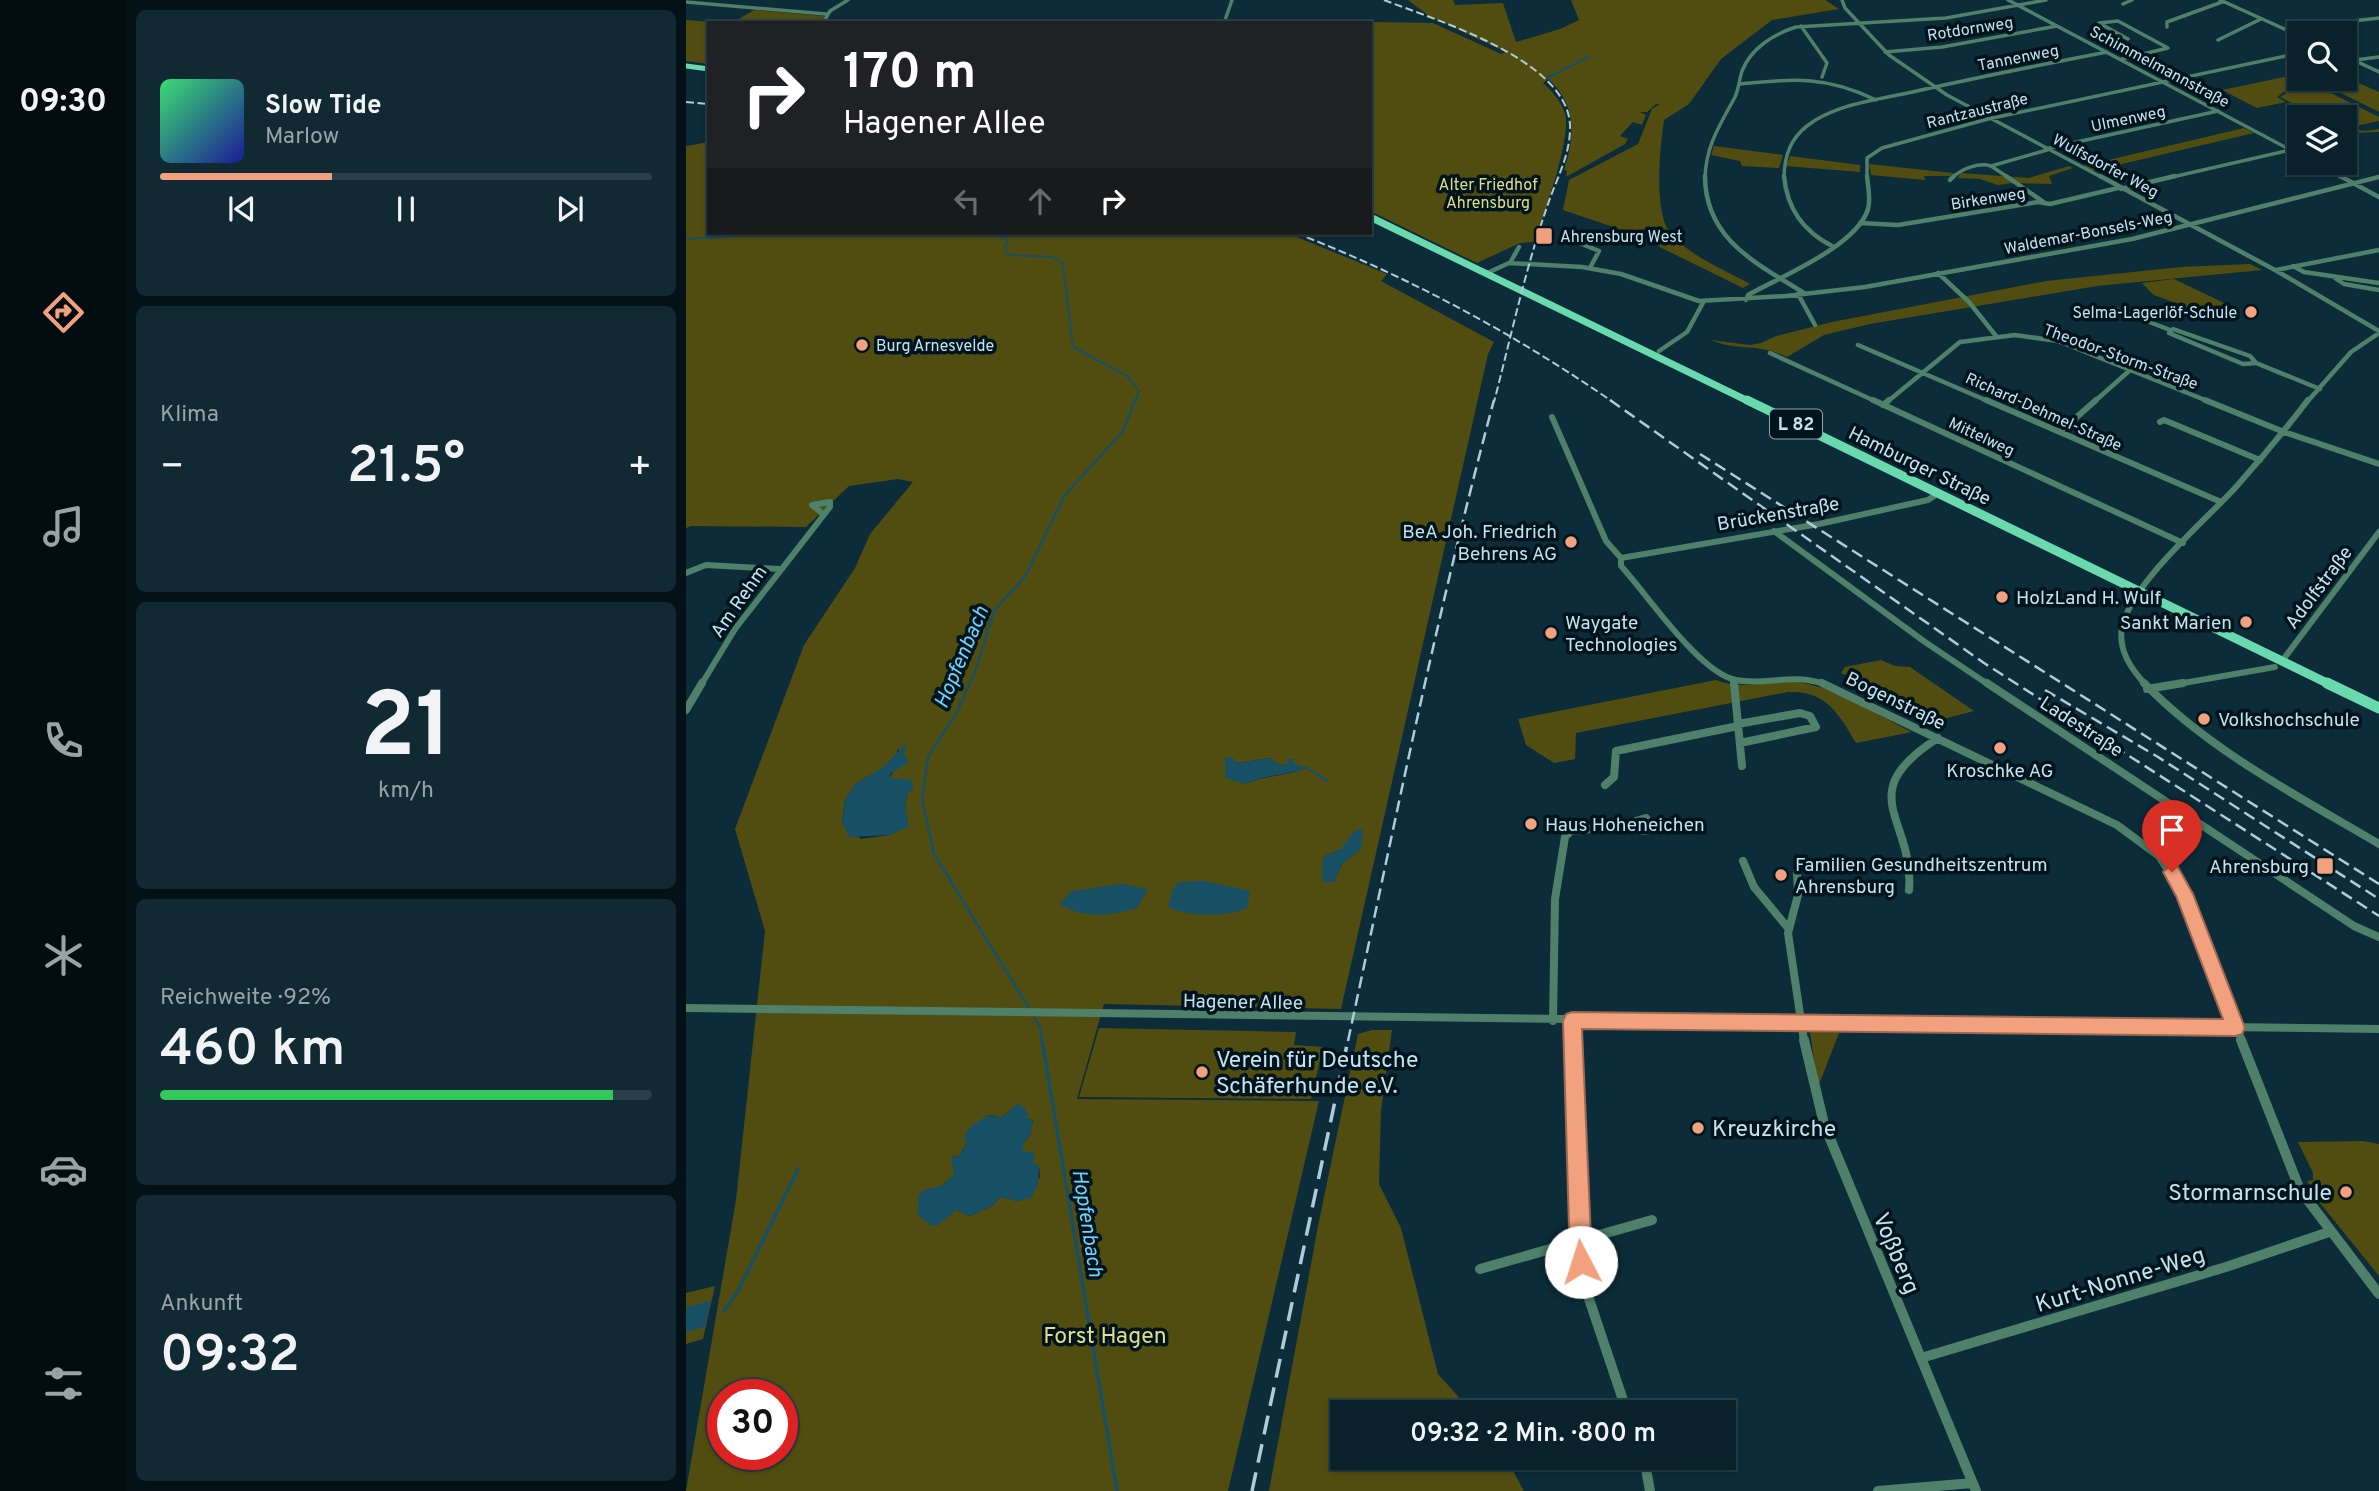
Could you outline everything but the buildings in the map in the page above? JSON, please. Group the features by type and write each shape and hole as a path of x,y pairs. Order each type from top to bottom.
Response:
{"main road":[{"path":"686,66 707,69"},
{"name":"Hamburger Straße","path":"1372,218 2138,591 2278,664 2379,708"}],"street":[{"path":"824,21 826,15 848,0"},
{"path":"1225,21 1232,0"},
{"name":"Wulfsdorfer Weg","path":"1842,0 1842,4 1885,52 1933,86 1988,119 2275,270 2379,332"},
{"name":"Schimmelmannstraße","path":"2008,0 2287,148"},
{"path":"1815,325 1802,294 1731,243 1717,224 1704,187 1711,141 1740,84 1741,74 1758,49 1781,32 1801,26 1946,18 2046,0"},
{"path":"2123,4 2130,0"},
{"path":"2167,27 2167,22 2222,0 2287,30"},
{"path":"686,2 826,15"},
{"path":"2284,29 2379,18"},
{"path":"2218,40 2244,25 2262,19"},
{"path":"2122,60 2168,49 2118,21 2099,23 2128,39"},
{"path":"1801,26 1827,63 1822,77"},
{"name":"Rotdornweg","path":"1885,52 1952,45 2057,26"},
{"name":"Tannenweg","path":"1832,246 1802,227 1786,188 1784,163 1791,145 1808,125 1836,112 1933,86 2107,52"},
{"name":"Rantzaustraße","path":"1860,223 1868,206 1866,164 1872,153 1894,144 1988,119 2287,56"},
{"path":"2357,61 2379,57"},
{"path":"2357,62 2379,72"},
{"path":"1740,84 1822,77 1847,84 1877,100"},
{"name":"Ulmenweg","path":"1950,180 1962,170 1986,164 1991,166 2046,149 2218,111"},
{"name":"Birkenweg","path":"1860,223 1898,225 2045,203 2287,151"},
{"path":"1991,166 2045,203"},
{"path":"2336,175 2379,197"},
{"name":"Waldemar-Bonsels-Weg","path":"1485,274 1510,263 1590,268 1621,274 1681,298 1704,301 1802,294 1865,287 2133,239 2379,177"},
{"path":"1746,300 1748,295 1832,246 1860,223"},
{"path":"1577,242 1594,247 1600,253 1590,268"},
{"path":"1510,263 1519,247"},
{"path":"2275,270 2379,250"},
{"path":"2293,266 2304,272 2334,278 2379,283"},
{"path":"1938,273 1969,302 1996,336"},
{"path":"2334,278 2344,284 2379,290"},
{"path":"1659,351 1687,332 1704,301"},
{"path":"2113,308 2250,356 2256,363"},
{"path":"2170,330 2176,338 2243,364 2256,363 2320,388"},
{"name":"Wulfsdorfer Weg","path":"2379,332 2366,338 2260,460 2138,591 2123,617 2122,639 2130,666 2147,689 2195,728 2379,844"},
{"name":"Theodor-Storm-Straße","path":"1883,405 1960,342 1996,336 2043,337 2284,432 2379,464"},
{"name":"Richard-Dehmel-Straße","path":"1858,345 2221,502"},
{"name":"Mittelweg","path":"1770,353 2182,543"},
{"path":"2061,431 2129,371"},
{"path":"1552,417 1605,541 1621,558 1621,566 1709,668 1734,680 1742,766"},
{"path":"2160,422 2164,419 2260,460"},
{"name":"Brückenstraße","path":"1621,558 1630,554 1819,524 1928,500 1937,494"},
{"name":"Am Rehm","path":"686,710 735,629 822,514"},
{"name":"Ladestraße","path":"1775,530 1926,642 2354,926 2379,937"},
{"name":"Adolfstraße","path":"2278,664 2379,532"},
{"path":"686,573 706,565 780,569"},
{"path":"2147,689 2278,664"},
{"name":"Bogenstraße","path":"1734,680 1785,676 1815,680 2117,825 2154,851 2181,888 2291,1172 2308,1204 2379,1294"},
{"path":"1605,785 1613,778 1614,755 1617,750 1800,713 1811,718 1816,727 1740,743"},
{"path":"1909,890 1892,797 1893,781 1906,757 1938,738"},
{"path":"1553,1021 1555,899 1565,837 1571,831 1635,825"},
{"path":"1743,861 1754,887 1787,928"},
{"path":"1797,872 1798,895 1787,928 1800,1023"},
{"name":"Hagener Allee","path":"686,1008 1375,1019 2379,1029"},
{"path":"1572,1021 1578,1244 1583,1280 1623,1400"},
{"name":"Voßberg","path":"1800,1023 1824,1124 1975,1487"},
{"path":"1480,1269 1578,1244 1653,1220"},
{"name":"Kurt-Nonne-Weg","path":"1921,1358 2226,1267 2329,1232"},
{"path":"1646,1470 1650,1491"},
{"path":"1878,1491 1975,1487"}],"green space":[{"name":"Alter Friedhof Ahrensburg","path":"1408,0 1453,0 1455,5 1503,3 1516,42 1560,29 1579,20 1571,0 1825,0 1839,9 1772,20 1721,59 1689,104 1664,120 1659,179 1665,224 1671,234 1688,249 1750,284 1743,288 1631,233 1563,210 1569,180 1638,144 1652,109 1660,104 1647,112 1640,112 1646,115 1642,125 1633,122 1620,136 1628,139 1625,144 1566,177 1567,171 1564,170 1571,133 1569,110 1548,79 1543,83 1561,105 1566,125 1561,158 1535,242 1520,243 1477,263 1372,212 1372,22 1433,23 1501,54 1506,52 1429,16"},
{"path":"754,10 824,16 823,21 735,21"},
{"path":"686,20 707,22 707,64 686,61"},
{"path":"2287,76 2287,90 2277,97 2286,102 2257,108 2222,90"},
{"path":"2357,82 2379,92 2379,112 2337,91 2357,91"},
{"path":"2289,91 2321,91 2355,105 2296,105 2280,97"},
{"path":"2357,106 2379,117 2379,121 2357,126"},
{"path":"2244,128 2254,133 2092,171 2083,166"},
{"path":"2379,129 2379,132 2357,133 2357,130"},
{"name":"Forst Hagen","path":"707,142 707,235 1292,235 1387,274 1381,281 1494,342 1488,354 1341,1009 1104,1004 1077,1099 1319,1101 1228,1491 686,1491 736,1200 765,931 735,829 804,645 855,568 870,534 913,482 898,479 849,486 806,527 686,528 686,146","holes":["898,749 904,756 889,778 900,780 908,793 905,804 908,826 890,835 861,839 842,822 845,800 855,784 883,768 894,759","1231,757 1236,763 1271,758 1276,763 1288,766 1294,759 1294,764 1306,768 1245,784","1341,849 1360,849 1342,864 1334,882 1323,857","1019,1103 1027,1119 1033,1120 1030,1135 1023,1144 1023,1152 1033,1164 1039,1166 1040,1177 1018,1201 1000,1197 992,1206 970,1216 956,1210 939,1223 930,1225 918,1208 918,1196 941,1186 954,1175 952,1156 958,1157 981,1121 988,1115 1001,1118"]},
{"path":"1714,146 1783,155 1779,168 1742,166 1740,161 1711,155"},
{"path":"1790,156 1860,165 1860,172 1786,166"},
{"path":"1869,164 1953,173 1951,176 1924,176 1925,180 1871,175"},
{"path":"2069,166 2073,168 2049,176 2052,184 1998,185 1980,179 1958,178 1961,173 2029,178"},
{"path":"2250,264 2262,270 2097,286 1870,324 1824,335 1787,357 1776,352 1730,346 1711,340 1750,345 1832,322 2046,281 2181,267"},
{"path":"2174,279 2224,303 2210,316 2154,295 2142,283"},
{"path":"1881,660 1895,666 1910,667 1974,711 1924,724 1920,722 1926,713 1841,673 1845,667"},
{"path":"1716,680 1736,685 1797,682 1812,685 1856,702 1912,732 1856,743 1837,714 1822,700 1801,692 1788,692 1576,733 1575,759 1554,763 1526,745 1518,719"},
{"name":"Verein für Deutsche Schäferhunde e.V.","path":"1099,1028 1296,1032 1294,1045 1323,1047 1311,1099 1079,1097"},
{"path":"1372,1030 1392,1030 1381,1110 1379,1184 1401,1228 1438,1374 1461,1400 1330,1400 1330,1470 1513,1470 1524,1491 1269,1491 1319,1221 1358,1034"},
{"path":"1810,1032 1839,1033 1818,1087"},
{"name":"Stormarnschule","path":"2363,1141 2379,1144 2379,1276 2320,1203 2307,1181 2313,1180 2313,1173 2298,1142"},
{"path":"715,1286 703,1339 686,1344 686,1293"}],"water":[{"path":"907,742 904,755 909,762 890,774 889,778 912,780 913,789 905,801 909,826 890,835 849,837 842,822 845,800 855,784 883,767"},
{"path":"1232,757 1236,763 1271,758 1276,763 1288,765 1287,759 1294,759 1294,764 1307,768 1245,784 1225,778 1225,758"},
{"path":"1355,830 1363,830 1361,849 1342,864 1334,882 1322,882 1323,857 1341,849"},
{"path":"1204,881 1250,891 1247,908 1208,915 1186,913 1168,907 1173,889 1179,882"},
{"path":"1122,884 1148,889 1137,908 1097,915 1078,912 1060,904 1071,891"},
{"path":"1019,1103 1029,1114 1027,1119 1033,1120 1030,1135 1023,1144 1023,1151 1032,1152 1035,1156 1033,1164 1039,1165 1038,1185 1031,1198 1018,1201 1000,1197 992,1206 970,1216 956,1210 937,1226 930,1225 918,1215 918,1196 923,1190 941,1186 954,1175 951,1156 958,1157 967,1143 964,1137 970,1127 988,1115 993,1117 995,1114 1001,1118"},
{"path":"711,1301 705,1327 686,1332 686,1307"}],"waterway":[{"path":"1547,78 1590,56"},
{"name":"Hopfenbach","path":"686,239 765,235"},
{"name":"Hopfenbach","path":"972,235 1004,237 1007,240 1005,251 1010,255 1053,257 1063,264 1073,347 1127,376 1139,391 1135,402"},
{"name":"Hopfenbach","path":"1030,1010 934,854 922,799 928,757 957,712 976,669 994,611 1026,575 1064,496 1123,431 1135,400"},
{"path":"1307,768 1327,781"},
{"name":"Hopfenbach","path":"1033,1016 1040,1027 1042,1041"},
{"name":"Hopfenbach","path":"1042,1040 1117,1491"},
{"path":"724,1311 738,1291 798,1169"}],"railway":[{"path":"1384,0 1495,45 1547,80 1563,102 1570,125 1566,157 1532,255 1511,337"},
{"path":"686,102 707,104"},
{"path":"1301,235 1379,268 1511,337"},
{"path":"1494,402 1511,337"},
{"path":"1511,337 1611,400"},
{"path":"1348,1041 1435,640 1494,400"},
{"path":"1611,400 1984,663 2379,916"},
{"path":"1700,454 2379,884"},
{"path":"2045,690 2158,757 2379,899"},
{"path":"1252,1491 1348,1040"}],"place":[{"name":"Ahrensburg West","path":"1544,236"},
{"name":"Selma-Lagerlöf-Schule","path":"2251,312"},
{"name":"Burg Arnesvelde","path":"862,345"},
{"name":"BeA Joh. Friedrich Behrens AG","path":"1571,542"},
{"name":"HolzLand H. Wulf","path":"2002,597"},
{"name":"Sankt Marien","path":"2246,622"},
{"name":"Waygate Technologies","path":"1551,633"},
{"name":"Volkshochschule","path":"2204,719"},
{"name":"Kroschke AG","path":"2000,748"},
{"name":"Haus Hoheneichen","path":"1531,824"},
{"name":"Ahrensburg","path":"2325,866"},
{"name":"Familien Gesundheitszentrum Ahrensburg","path":"1781,875"},
{"name":"Verein für Deutsche Schäferhunde e.V.","path":"1202,1072"},
{"name":"Kreuzkirche","path":"1698,1128"},
{"name":"Stormarnschule","path":"2346,1192"}],"route":[{"path":"1581,1262 1578,1244 1572,1021 2235,1028 2184,894 2172,872"}]}
